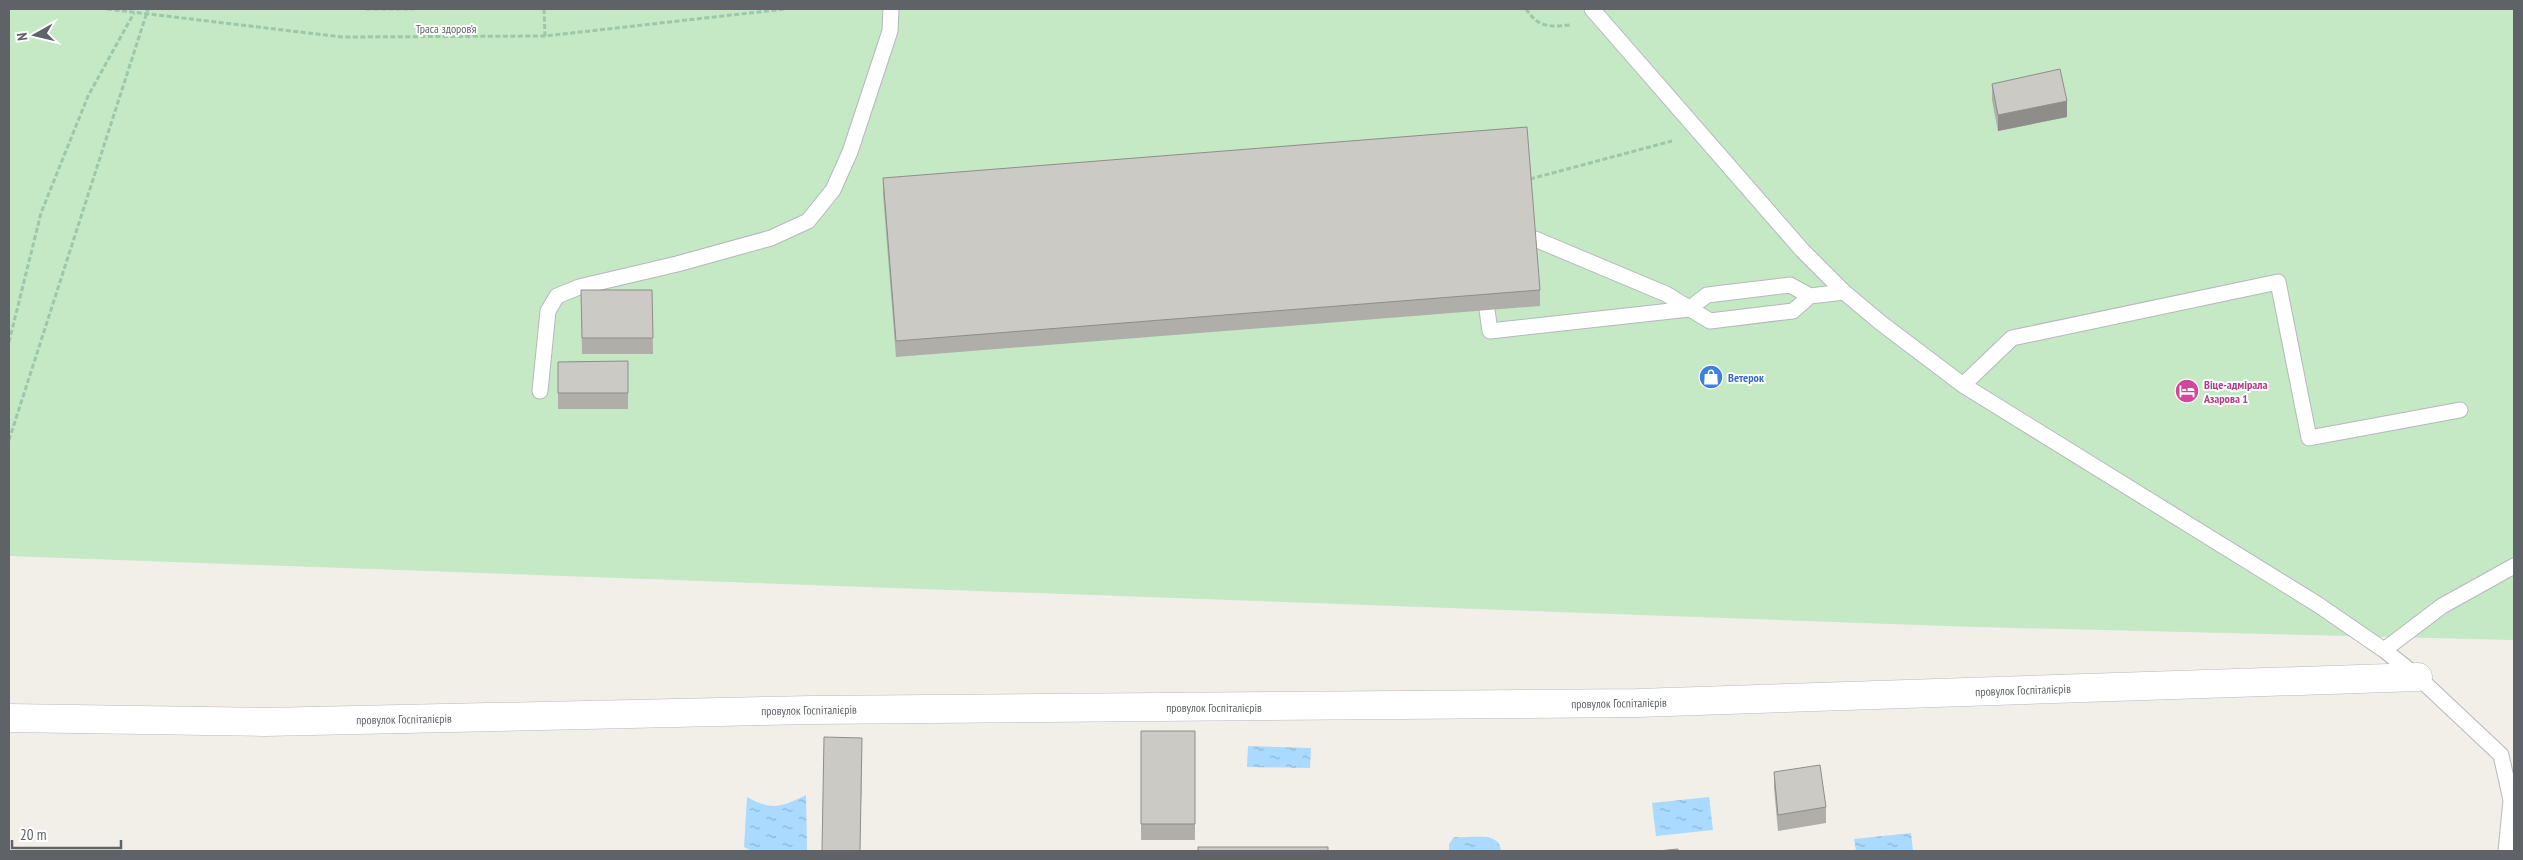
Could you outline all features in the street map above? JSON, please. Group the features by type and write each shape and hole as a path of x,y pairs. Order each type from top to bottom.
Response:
{"street":[{"name":"провулок Госпіталієрів","path":"9,718 265,722 812,710 1638,703 2418,677"}],"lane":[{"path":"540,391 548,311 557,296 579,287 677,264 771,238 808,221 833,190 850,152 890,31 891,9"},
{"path":"1592,9 1802,250 1844,292 1963,385 2318,604 2384,650 2418,677 2501,755 2510,800 2506,851"},
{"path":"1535,238 1666,294 1710,321 1793,311 1810,296 1844,292"},
{"path":"1963,385 2012,338 2278,282 2309,438 2460,410"},
{"path":"1487,310 1490,331 1689,309 1707,295 1790,285 1810,296"},
{"path":"2384,650 2442,606 2514,566"}],"path":[{"name":"Траса здоров’я","path":"107,9 342,37 545,36 785,9"},
{"path":"9,440 148,9"},
{"path":"366,9 413,9"},
{"path":"544,9 545,36"},
{"path":"1526,9 1534,20 1552,27 1570,24 1576,32"},
{"path":"9,342 41,213 88,96 134,13"},
{"path":"1530,179 1700,133"},
{"path":"1663,134 1669,141"}],"green space":[{"path":"9,9 2514,9 2514,640 1975,627 9,556"}],"water":[{"path":"1248,746 1311,748 1310,768 1247,767"},
{"path":"806,795 807,850 752,851 744,847 747,797 763,804 776,806"},
{"path":"1709,797 1713,830 1656,836 1652,803"},
{"path":"1911,833 1913,851 1856,851 1854,839"},
{"path":"1454,837 1490,838 1499,844 1501,851 1449,851 1449,844"}],"building":[{"path":"2060,69 2067,101 1998,115 1992,84"},
{"path":"1527,127 1540,290 896,341 883,178"},
{"path":"581,290 652,290 653,338 582,338"},
{"path":"628,361 628,393 558,393 558,362"},
{"path":"1141,731 1195,731 1195,824 1141,824"},
{"path":"824,737 862,738 860,851 822,851"},
{"path":"1820,765 1826,807 1778,815 1774,772"},
{"path":"1198,847 1328,847 1328,851 1198,851"},
{"path":"1678,849 1678,851 1658,851"}],"place":[{"name":"Ветерок","path":"1711,377"},
{"name":"Віце-адмірала Азарова 1","path":"2187,391"}]}
